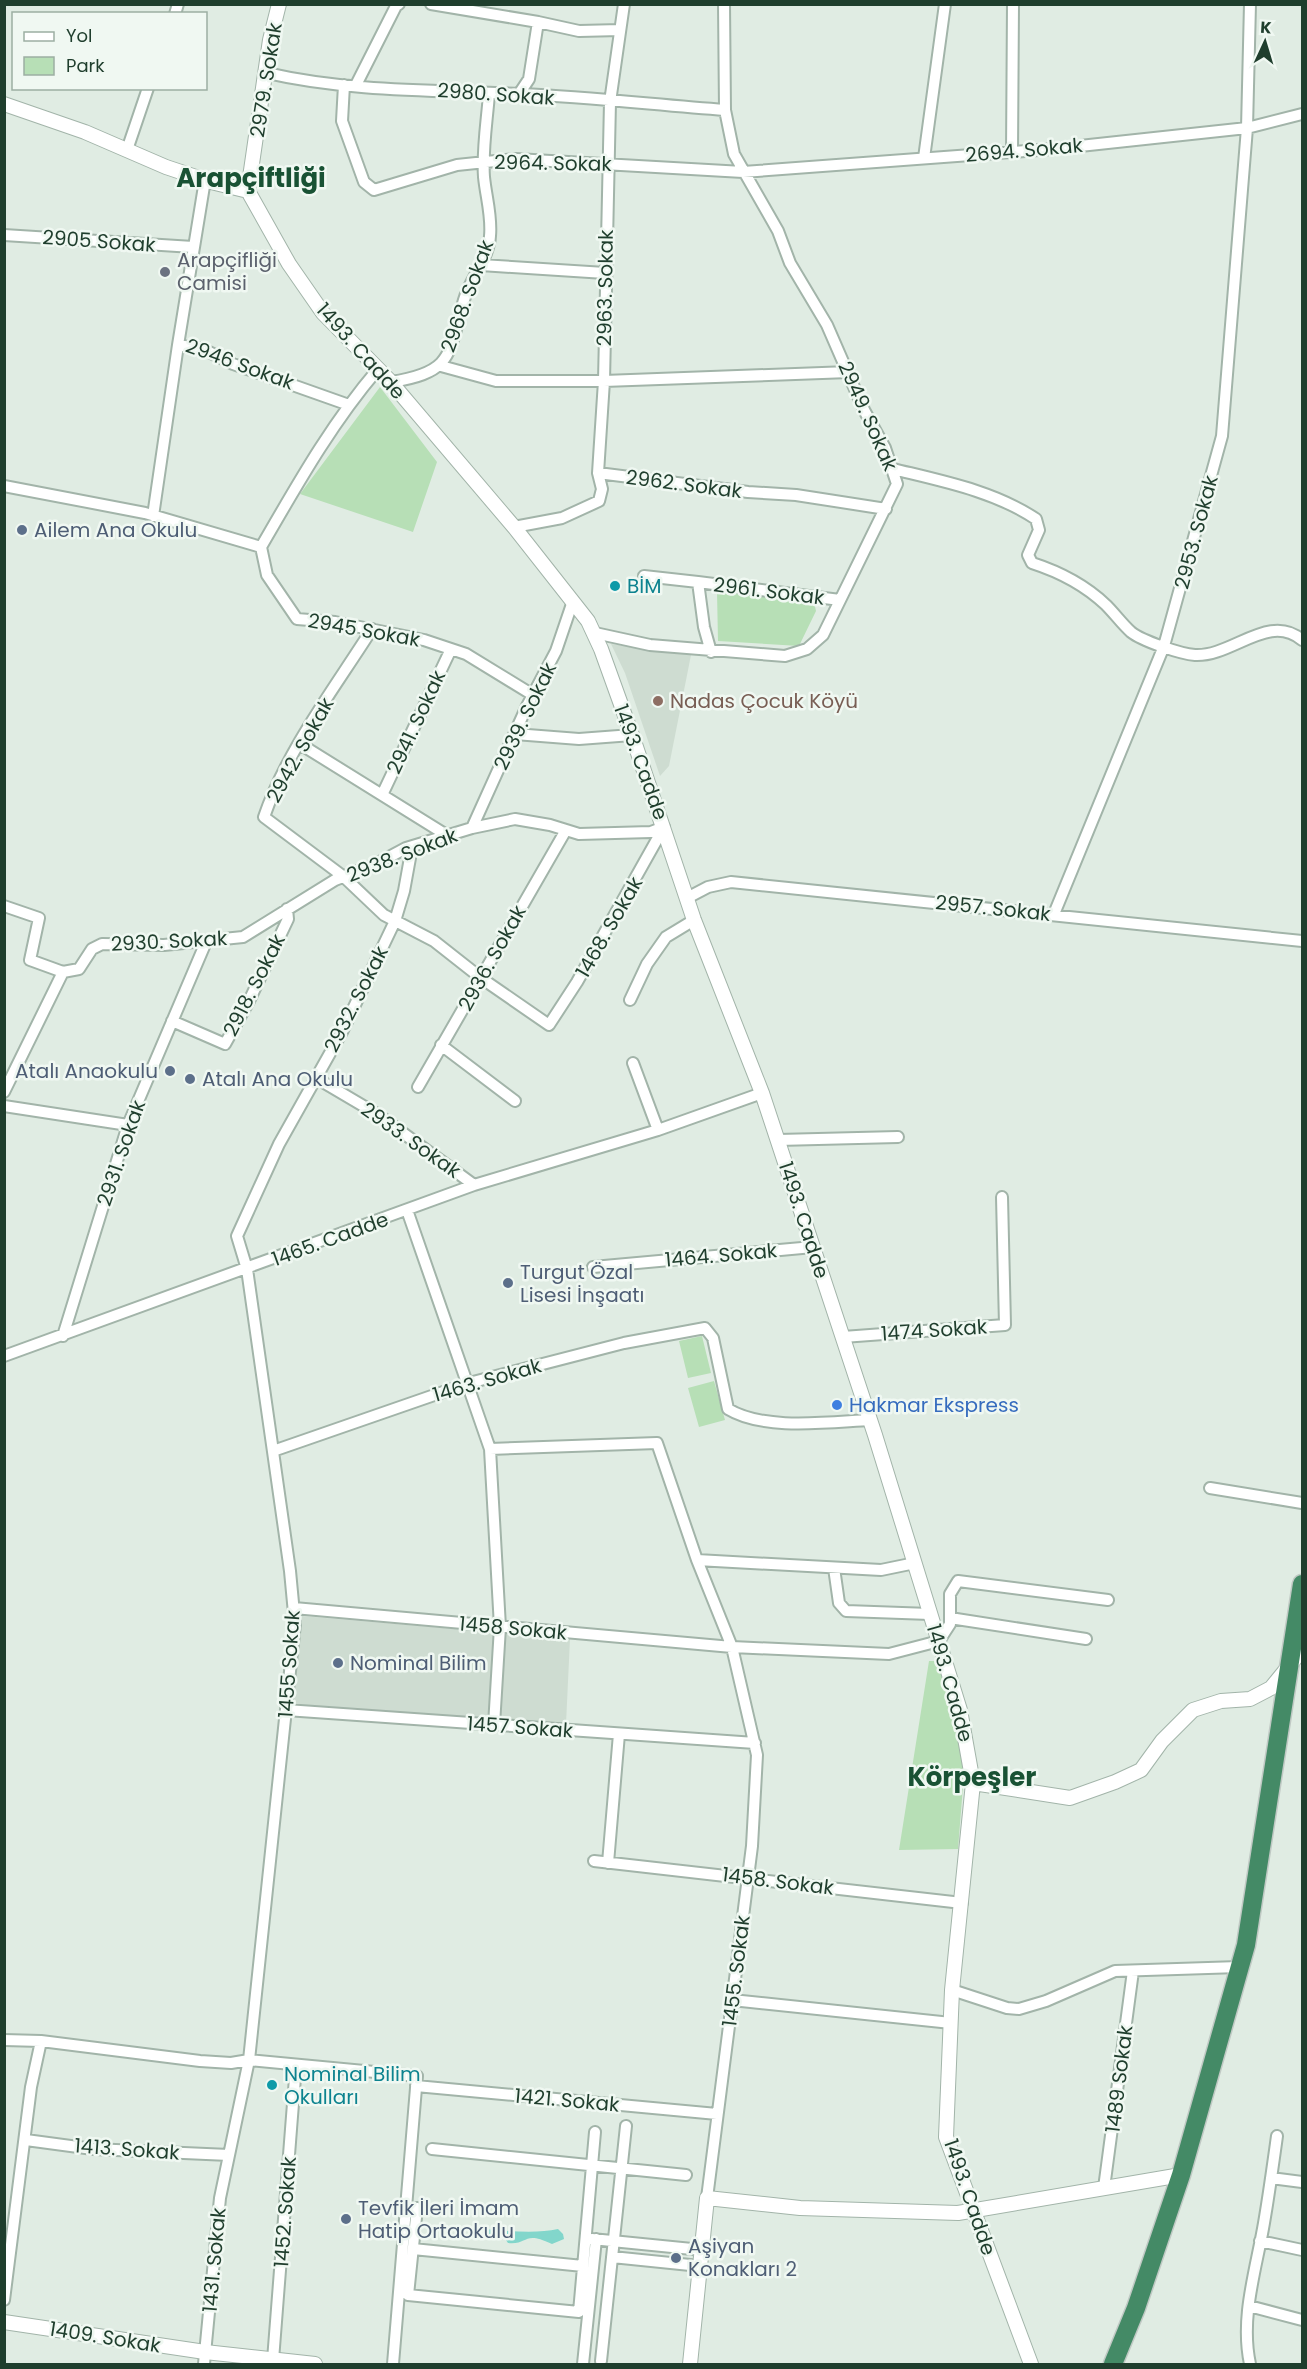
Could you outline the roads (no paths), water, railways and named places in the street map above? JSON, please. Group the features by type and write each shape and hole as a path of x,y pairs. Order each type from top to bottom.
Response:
{"highway":[{"path":"1121,2364 1145,2312 1255,1945 1280,1766 1299,1652 1302,1584"},
{"path":"1113,2364 1136,2308 1181,2175 1246,1945 1299,1652"}],"street":[{"name":"2979. Sokak","path":"248,191 270,40 279,4"},
{"path":"356,86 399,4"},
{"path":"431,4 579,31 620,30"},
{"name":"2963. Sokak","path":"598,473 604,381 610,102 624,4"},
{"name":"2949. Sokak","path":"595,633 650,645 711,652 785,656 807,649 823,635 897,484 893,469 827,325 790,263 778,231 734,154 725,110 724,4"},
{"path":"924,158 945,4"},
{"path":"1012,152 1013,4"},
{"name":"2953. Sokak","path":"1054,914 1164,646 1222,436 1247,128 1250,4"},
{"path":"519,94 529,79 537,22"},
{"name":"2980. Sokak","path":"267,73 356,86 519,94 725,110"},
{"name":"2964. Sokak","path":"344,85 342,121 364,182 374,190 457,165 516,159 743,172"},
{"path":"127,150 147,90"},
{"name":"2968. Sokak","path":"391,382 421,377 441,366 452,346 465,296 481,265 490,239 485,162 489,94"},
{"path":"4,104 85,132 205,180 248,191"},
{"name":"2694. Sokak","path":"743,172 1012,152 1247,128 1302,114"},
{"name":"2946 Sokak","path":"205,180 178,345 203,350 233,364 349,405"},
{"name":"1493. Cadde","path":"248,191 289,264 323,313 391,382 514,527 595,633 664,827 694,920 762,1092 870,1420 960,1710 973,1783 952,1990 946,2137 1031,2364"},
{"name":"2905 Sokak","path":"4,235 193,247"},
{"path":"481,265 605,273"},
{"path":"153,516 178,345"},
{"path":"441,366 496,381 604,381 849,372"},
{"path":"4,486 153,516 261,547 311,459 378,369"},
{"path":"893,469 983,493 1018,507 1036,519 1039,530 1028,555 1032,563 1073,580 1106,605 1133,634 1196,655 1229,649 1262,633 1277,629 1302,640"},
{"name":"2962. Sokak","path":"514,527 562,518 599,501 602,489 598,473 748,492 796,495 886,509"},
{"name":"2945 Sokak","path":"261,547 267,575 297,619 372,629 424,640 466,654 533,694"},
{"name":"2961. Sokak","path":"644,576 840,600"},
{"name":"2961. Sokak","path":"698,582 704,627 711,652"},
{"name":"2939. Sokak","path":"472,828 514,734 556,651 573,602"},
{"name":"2942. Sokak","path":"344,877 264,817 271,796 300,744 372,629"},
{"name":"2941. Sokak","path":"382,795 451,649"},
{"path":"514,734 579,739 632,735"},
{"path":"300,744 448,836"},
{"name":"2938. Sokak","path":"287,909 344,877 412,847 472,828 515,819 589,834 651,832 664,827"},
{"name":"1468. Sokak","path":"481,978 549,1025 577,982 664,827"},
{"name":"2936. Sokak","path":"418,1087 566,830"},
{"name":"2932. Sokak","path":"247,1269 237,1236 279,1144 343,1030 395,921 404,891 412,847"},
{"path":"344,877 384,915 434,941 481,978"},
{"name":"2957. Sokak","path":"687,898 708,886 731,882 1302,941"},
{"path":"4,906 39,918 30,960 63,972 4,1092"},
{"name":"2930. Sokak","path":"63,972 79,969 92,949 102,944 133,946 206,942 243,937 287,909"},
{"name":"2918. Sokak","path":"172,1021 225,1044 249,1001 288,919 287,909"},
{"path":"630,1000 647,964 666,937 694,920"},
{"name":"2931. Sokak","path":"63,1335 128,1125 206,942"},
{"path":"441,1045 515,1101"},
{"path":"633,1063 658,1130"},
{"name":"2933. Sokak","path":"316,1078 377,1114 474,1185"},
{"name":"1465. Cadde","path":"4,1356 474,1185 658,1130 762,1092"},
{"path":"4,1106 128,1125"},
{"path":"778,1140 898,1137"},
{"name":"1474 Sokak","path":"843,1337 1005,1325 1002,1197"},
{"path":"407,1210 469,1383 490,1449 500,1627 494,1725"},
{"name":"1464. Sokak","path":"593,1267 813,1247"},
{"name":"1455 Sokak","path":"229,2155 249,2060 295,1624 247,1269"},
{"name":"1463. Sokak","path":"273,1451 469,1383 624,1343 705,1328 713,1338 728,1409 744,1419 809,1423 870,1420"},
{"name":"1455. Sokak","path":"490,1449 657,1443 697,1560 732,1647 757,1755 748,1877 707,2198"},
{"path":"1210,1488 1302,1503"},
{"path":"697,1560 881,1570 915,1563"},
{"path":"834,1568 839,1603 846,1611 930,1614"},
{"path":"939,1641 950,1618 950,1593 958,1581 1108,1600"},
{"name":"1458 Sokak","path":"294,1608 732,1647 889,1654 939,1641"},
{"path":"950,1618 1086,1639"},
{"path":"973,1783 1070,1797 1116,1782 1141,1770 1162,1741 1193,1710 1221,1701 1250,1699 1271,1688 1299,1652"},
{"name":"1457 Sokak","path":"286,1710 755,1743"},
{"path":"608,1863 619,1734"},
{"name":"1458. Sokak","path":"594,1861 962,1903"},
{"path":"952,1990 1008,2008 1019,2009 1046,2001 1115,1971 1239,1967"},
{"name":"1489 Sokak","path":"1104,2188 1133,1971"},
{"path":"732,2000 951,2023"},
{"path":"4,2040 41,2041 31,2087 4,2300"},
{"name":"1421. Sokak","path":"41,2041 200,2061 231,2063 249,2060 296,2064 416,2081 717,2114"},
{"name":"1452. Sokak","path":"273,2360 296,2064"},
{"path":"393,2364 416,2081"},
{"path":"601,2361 626,2126"},
{"path":"583,2364 595,2132"},
{"path":"1250,2364 1245,2342 1249,2306 1277,2136"},
{"name":"1413. Sokak","path":"26,2140 93,2149 229,2155"},
{"path":"432,2149 686,2175"},
{"name":"1431. Sokak","path":"204,2358 220,2199 229,2155"},
{"path":"690,2364 707,2198 800,2208 958,2213 1181,2175"},
{"path":"1270,2178 1302,2182"},
{"path":"417,2208 408,2295 579,2312 583,2266 591,2239"},
{"path":"591,2239 702,2250"},
{"path":"1260,2241 1302,2250"},
{"path":"413,2249 583,2266"},
{"path":"612,2257 700,2266"},
{"path":"1249,2306 1302,2320"},
{"name":"1409. Sokak","path":"4,2322 204,2358 315,2364"}],"water":[{"path":"484,2229 531,2232 558,2229 564,2239 552,2244 536,2238 508,2243 498,2235 486,2235"}],"place":[{"name":"Arapçifliği Camisi","path":"165,272"},
{"name":"Ailem Ana Okulu","path":"22,530"},
{"name":"BİM","path":"615,586"},
{"name":"Nadas Çocuk Köyü","path":"658,701"},
{"name":"Atalı Anaokulu","path":"170,1071"},
{"name":"Atalı Ana Okulu","path":"190,1079"},
{"name":"Turgut Özal Lisesi İnşaatı","path":"508,1283"},
{"name":"Hakmar Ekspress","path":"837,1405"},
{"name":"Nominal Bilim","path":"338,1663"},
{"name":"Nominal Bilim Okulları","path":"272,2085"},
{"name":"Tevfik İleri İmam Hatip Ortaokulu","path":"346,2219"},
{"name":"Aşiyan Konakları 2","path":"676,2258"}],"district":[{"name":"Arapçiftliği","path":"251,178"},
{"name":"Körpeşler","path":"972,1777"}]}
